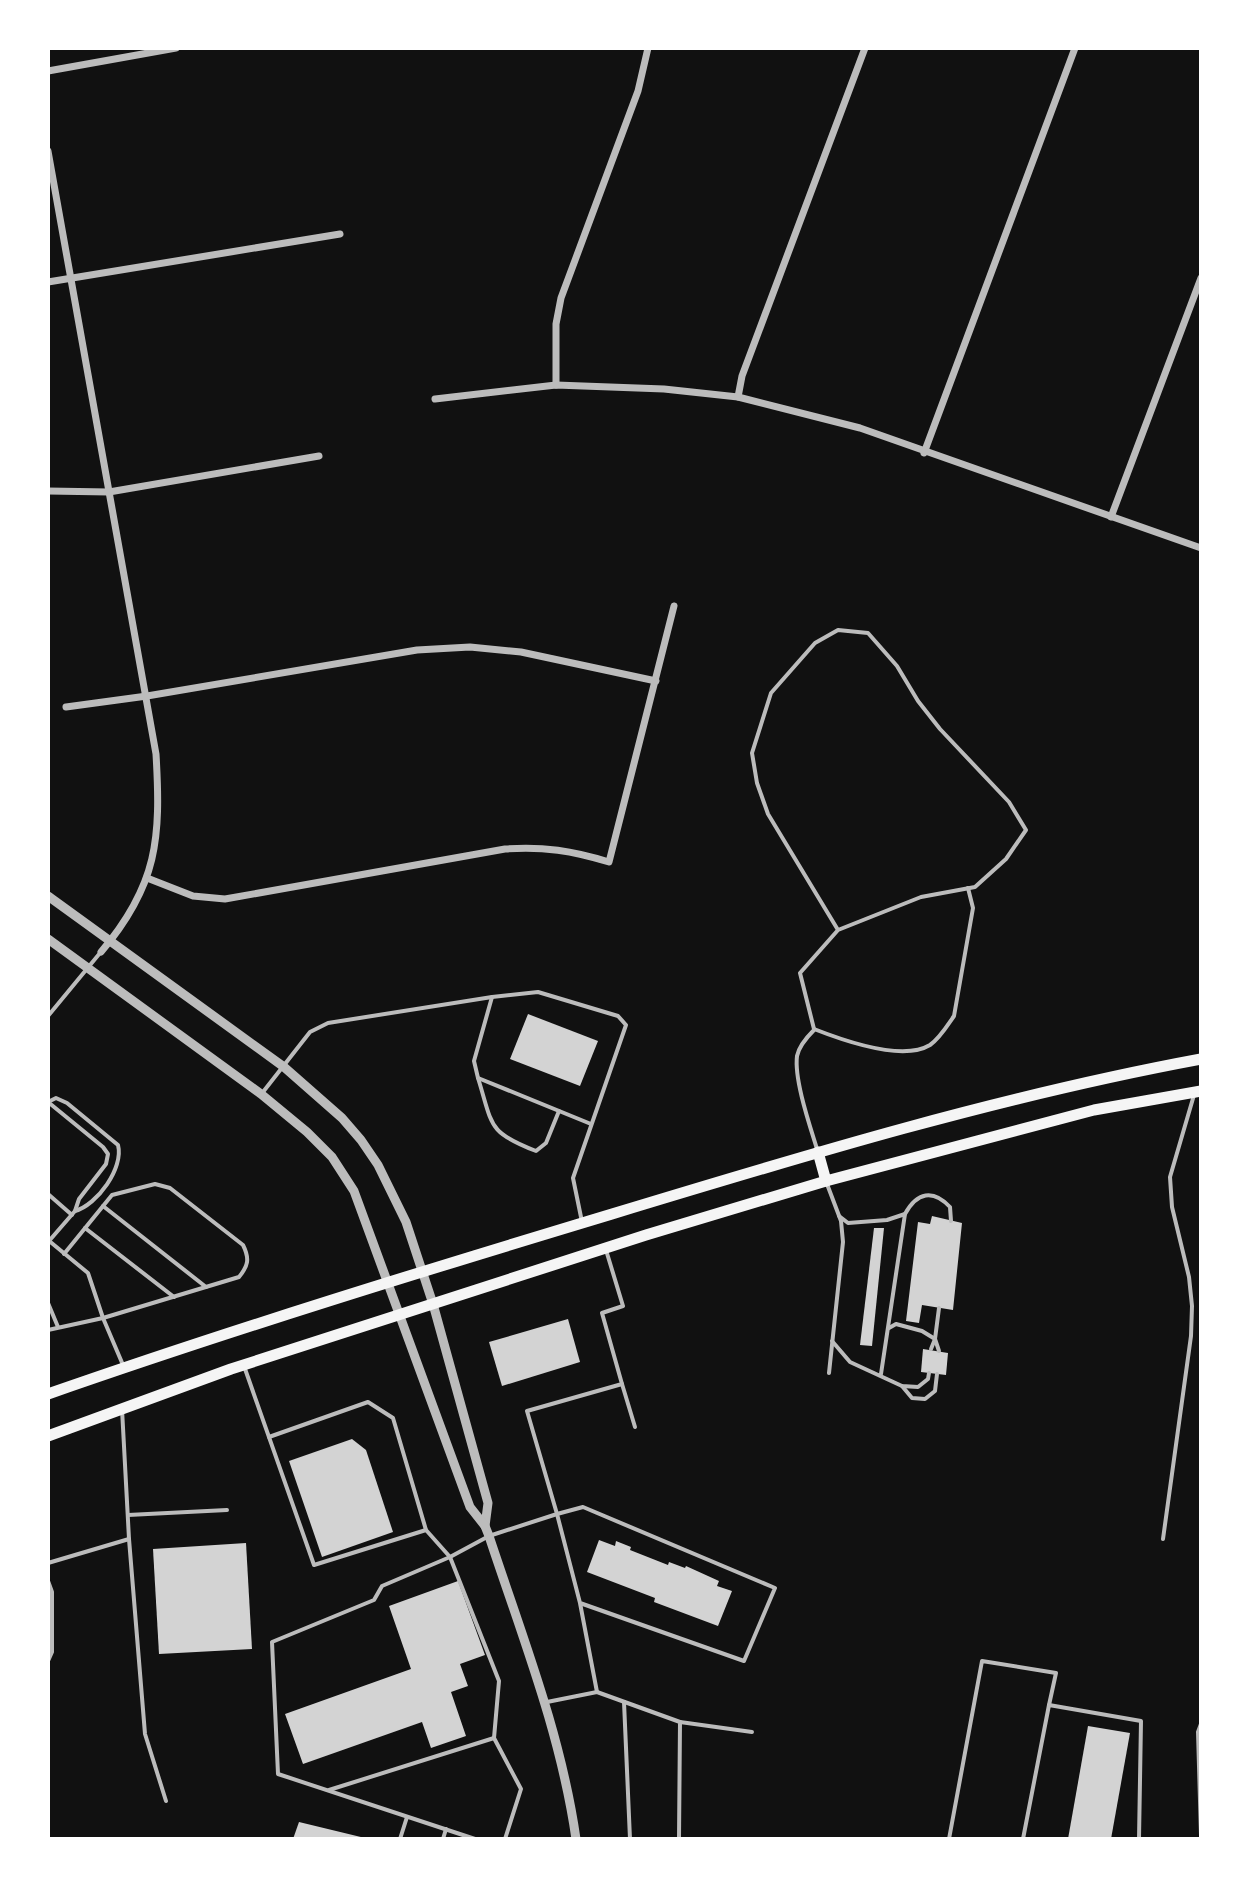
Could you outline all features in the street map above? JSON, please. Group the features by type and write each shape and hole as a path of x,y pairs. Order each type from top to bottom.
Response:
{"main road":[{"path":"48,1391 389,1282 818,1152 1115,1075 1201,1059"},
{"path":"48,1436 122,1407 400,1313 826,1181 1094,1110 1198,1092"},
{"path":"818,1152 826,1181"}],"street":[{"path":"48,71 176,48"},
{"path":"556,385 556,324 561,298 638,91 648,48"},
{"path":"738,397 742,376 865,48"},
{"path":"924,453 1075,48"},
{"path":"48,151 156,754 157,838 147,878 134,909 101,952"},
{"path":"48,282 340,234"},
{"path":"1111,517 1201,278"},
{"path":"435,399 556,385 664,389 738,397 860,428 1201,548"},
{"path":"48,491 109,492 319,456"},
{"path":"147,878 193,896 225,899 520,848 567,850 609,862 674,606"},
{"path":"66,707 417,650 470,647 521,652 656,681"},
{"path":"48,896 284,1067 342,1118 378,1165 406,1222 433,1304 488,1503 487,1531"},
{"path":"48,939 261,1094 332,1157 354,1191 470,1507 487,1531 544,1702 568,1789 576,1839"}],"lane":[{"path":"814,1029 800,973 838,930 921,897 975,887 1006,859 1026,830 1009,802 940,729 897,666 868,633 838,630 815,643 771,693 752,753 757,783 768,814 838,930"},
{"path":"814,1029 857,1045 909,1051 929,1046 954,1016 973,908 968,888"},
{"path":"48,1016 101,952"},
{"path":"261,1094 310,1032 328,1023 538,992 618,1016 626,1025 573,1178 582,1223"},
{"path":"492,997 474,1061 493,1128 510,1141 536,1151 546,1143 559,1111"},
{"path":"814,1029 797,1056 801,1091 818,1152"},
{"path":"478,1078 591,1124"},
{"path":"1163,1539 1191,1336 1192,1306 1185,1255 1172,1207 1170,1177 1198,1092"},
{"path":"74,1213 87,1208 95,1198 117,1168 120,1153 118,1145 67,1103 56,1098 48,1102 108,1154 106,1164 79,1199 74,1213 48,1240 88,1273 124,1367"},
{"path":"826,1181 839,1215 843,1242 829,1373"},
{"path":"48,1330 103,1318 239,1277 248,1267 243,1245 164,1184 112,1195 64,1254"},
{"path":"48,1194 74,1213"},
{"path":"881,1374 905,1214 911,1203 928,1195 940,1196 950,1207 951,1221"},
{"path":"103,1206 206,1287"},
{"path":"839,1215 848,1223 887,1220 905,1214"},
{"path":"85,1228 174,1297"},
{"path":"606,1248 623,1306 602,1313 635,1427"},
{"path":"48,1303 59,1328"},
{"path":"931,1349 939,1308"},
{"path":"889,1328 896,1324 935,1339 939,1351"},
{"path":"832,1341 850,1362 902,1386 912,1398 925,1399 935,1391 937,1374"},
{"path":"243,1365 314,1565 426,1530"},
{"path":"902,1386 918,1387 928,1379 929,1373"},
{"path":"597,1692 580,1603 527,1411 622,1384"},
{"path":"269,1437 368,1402 393,1418 426,1530 450,1557 499,1681 494,1738 521,1789 505,1839"},
{"path":"122,1407 145,1734 166,1801"},
{"path":"475,1839 278,1774 272,1642 374,1600 382,1586 450,1557 487,1531 583,1507 775,1588 744,1661 580,1603"},
{"path":"128,1515 227,1510"},
{"path":"48,1563 129,1539"},
{"path":"48,1581 52,1592 52,1652 48,1661"},
{"path":"949,1839 982,1661 1056,1673 1023,1839"},
{"path":"544,1702 597,1692 680,1722 752,1732"},
{"path":"624,1701 630,1839"},
{"path":"1049,1705 1141,1721 1139,1839"},
{"path":"679,1839 680,1722"},
{"path":"1201,1724 1198,1732 1201,1835"},
{"path":"327,1790 494,1738"},
{"path":"400,1839 407,1817"},
{"path":"443,1839 446,1829"}],"building":[{"path":"528,1014 598,1041 580,1086 510,1059"},
{"path":"932,1216 962,1223 953,1310 922,1305 919,1323 906,1321 918,1222 930,1224"},
{"path":"874,1228 884,1228 872,1346 860,1345"},
{"path":"568,1319 580,1362 502,1386 489,1342"},
{"path":"923,1349 948,1353 946,1375 921,1372"},
{"path":"352,1439 366,1450 393,1532 322,1557 289,1461"},
{"path":"599,1540 615,1546 616,1541 668,1565 669,1562 686,1566 719,1581 717,1586 732,1591 718,1626 587,1572"},
{"path":"246,1543 252,1649 159,1654 153,1549"},
{"path":"458,1581 485,1655 460,1664 468,1686 451,1692 466,1736 431,1748 422,1722 303,1764 285,1714 411,1669 389,1606"},
{"path":"1088,1726 1130,1733 1111,1839 1068,1839"},
{"path":"299,1822 365,1838 365,1839 293,1839"}]}
